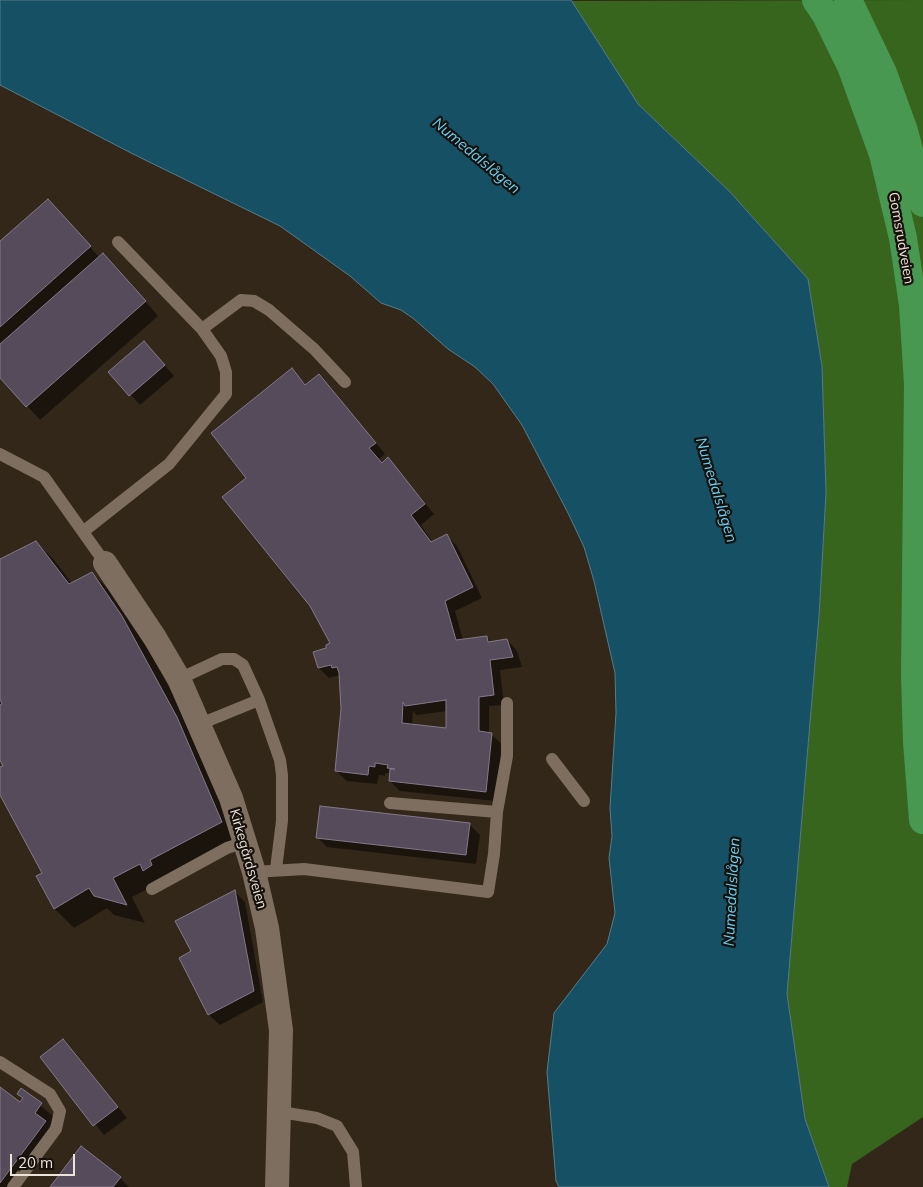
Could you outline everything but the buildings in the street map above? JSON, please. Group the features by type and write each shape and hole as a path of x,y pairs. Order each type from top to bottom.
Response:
{"highway":[{"name":"Gomsrudveien","path":"816,0 826,15 851,66 883,154 903,238 913,305 918,394 916,722 923,820"},
{"name":"Gomsrudveien","path":"848,0 882,73 906,139 923,203"}],"street":[{"name":"Kirkegårdsveien","path":"105,562 155,638 178,679 200,724 231,798 245,842 265,871 267,928 281,1030 281,1112 277,1187"}],"lane":[{"path":"84,531 169,464 226,394 226,372 221,356 202,329 118,242"},
{"path":"202,329 241,300 254,301 269,310 314,349 345,382"},
{"path":"0,454 44,477 105,562"},
{"path":"178,679 222,659 234,659 243,665 259,700 280,760 282,775 282,821 265,871 304,869 488,892 494,854 497,812 507,756 507,703"},
{"path":"200,724 259,700"},
{"path":"552,759 584,801"},
{"path":"390,803 497,812"},
{"path":"152,889 227,848 245,842"},
{"path":"0,1062 50,1094 60,1111 56,1129 12,1187"},
{"path":"281,1112 317,1118 337,1126 353,1152 356,1187"}],"green space":[{"path":"923,0 923,1117 852,1164 847,1187 829,1187 805,1119 787,994 819,616 826,493 822,366 808,279 730,192 638,104 571,1"}],"water":[{"name":"Numedalslågen","path":"0,0 571,0 638,104 730,192 808,279 822,366 826,493 819,616 787,994 805,1119 829,1187 559,1187 556,1181 547,1072 554,1013 607,944 615,913 609,858 612,836 610,808 616,713 615,673 594,581 584,547 568,513 522,425 493,384 475,367 448,349 414,319 401,310 381,303 350,276 280,226 133,154 0,85"}]}
